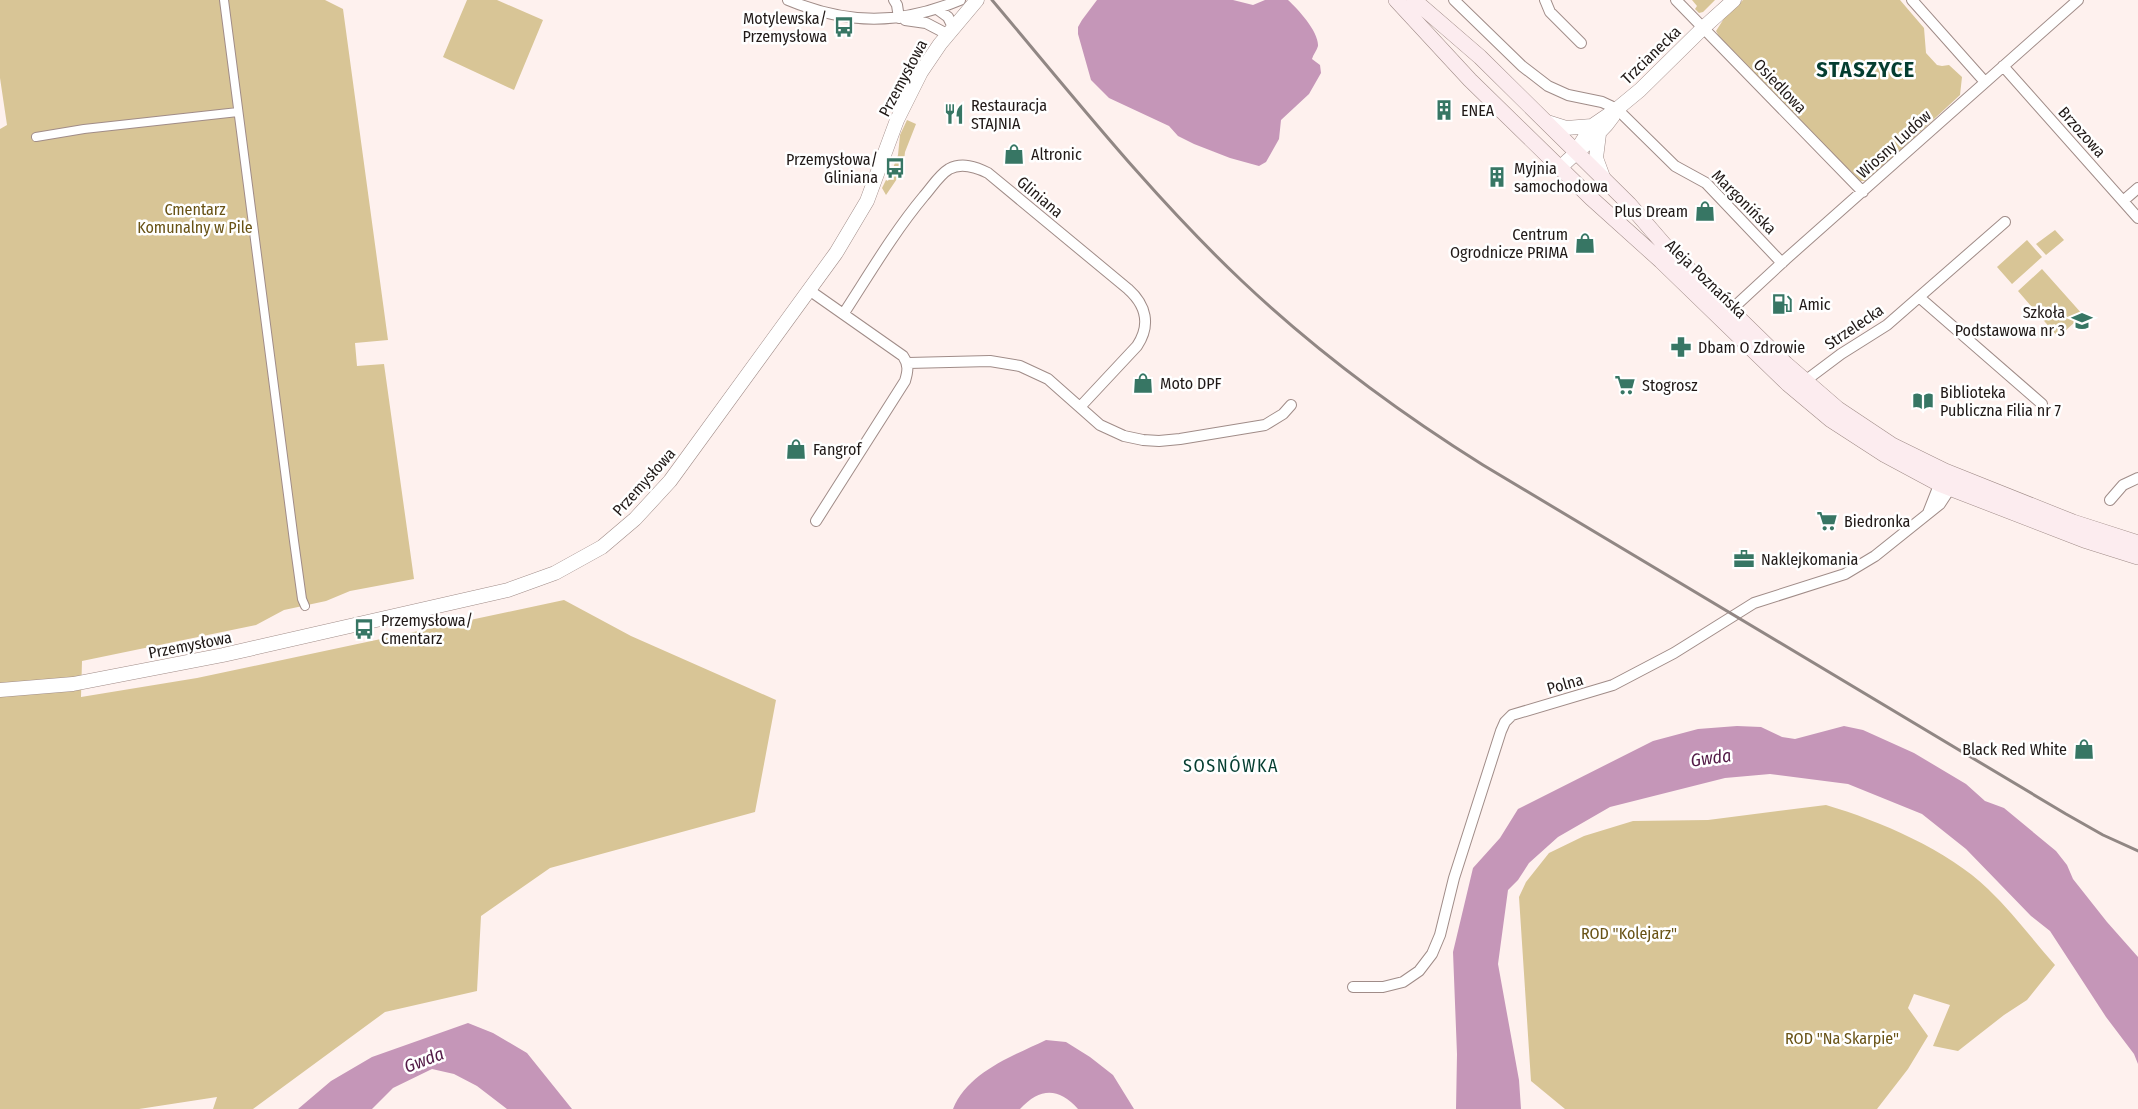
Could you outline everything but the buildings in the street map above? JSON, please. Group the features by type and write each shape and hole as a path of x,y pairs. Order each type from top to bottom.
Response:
{"main road":[{"name":"Aleja Poznańska","path":"1396,0 1480,89 1606,213 1661,261 1773,370 1816,408 1869,446 2068,534 2138,557"},
{"name":"Aleja Poznańska","path":"1414,0 1480,57 1603,177 1668,249 1805,381 1838,409 1948,480 2138,543"},
{"path":"1480,89 1488,84 1494,84 1517,94"}],"street":[{"path":"224,0 294,541 305,606"},
{"path":"788,0 819,12 871,20 899,18 937,9 960,0"},
{"path":"894,0 899,18"},
{"name":"Przemysłowa","path":"0,690 73,684 261,648 508,590 563,569 602,547 616,537 652,502 695,448 858,219 904,105 928,62 950,30 977,0"},
{"name":"Margonińska","path":"1454,0 1522,66 1542,82 1568,95 1599,101 1617,110 1675,166 1706,183 1782,262"},
{"path":"1545,0 1550,12 1581,43"},
{"name":"Osiedlowa","path":"1676,0 1863,192"},
{"name":"Trzcianecka","path":"1560,168 1595,130 1734,0"},
{"path":"1912,0 1985,82"},
{"name":"Wiosny Ludów","path":"1731,310 1782,262 2078,0"},
{"path":"899,18 950,30 948,17 937,9"},
{"name":"Brzozowa","path":"2003,66 2138,218"},
{"path":"36,137 84,129 238,112"},
{"path":"1545,121 1566,128 1595,130 1596,158 1603,177"},
{"name":"Gliniana","path":"844,314 907,217 940,176 960,165 978,168 996,179 1128,289 1142,306 1146,320 1143,337 1080,407"},
{"path":"2123,201 2138,188"},
{"name":"Strzelecka","path":"1805,381 1841,354 1887,325 2005,222"},
{"path":"809,290 903,356 908,363 905,381 816,521"},
{"path":"1919,297 2042,404"},
{"path":"908,363 990,361 1020,366 1048,379 1100,425 1124,436 1159,441 1265,425 1283,414 1291,405"},
{"path":"2110,500 2123,485 2138,478"},
{"name":"Polna","path":"1353,987 1383,987 1403,982 1419,971 1432,954 1440,935 1454,878 1501,731 1505,722 1512,715 1613,685 1674,653 1754,603 1845,574 1875,556 1926,515 1948,480"}],"green space":[{"name":"Cmentarz Komunalny w Pile","path":"0,0 325,0 343,9 388,340 355,343 357,366 384,364 414,579 350,591 326,601 284,610 256,625 82,661 81,697 197,678 564,600 631,636 776,700 755,812 550,868 481,916 477,991 385,1012 253,1109 213,1109 217,1097 139,1109 0,1109 0,129 7,125 0,78"},
{"path":"467,0 497,0 543,20 514,90 443,57"},
{"path":"1692,0 1715,0 1699,13"},
{"path":"1743,0 1900,0 1924,28 1926,53 1937,65 1949,65 1962,77 1960,95 1867,181 1858,181 1721,40 1716,31 1725,17"},
{"path":"907,120 916,124 905,152 903,170 886,195 882,188 886,180 888,181 898,155 900,135"},
{"path":"2055,230 2064,240 2046,255 2036,244"},
{"path":"2027,240 2042,257 2012,284 1997,267"},
{"path":"2042,269 2083,315 2058,337 2018,291"},
{"name":"ROD \"Kolejarz\"","path":"1826,805 1868,819 1912,838 1953,862 1988,889 2055,965 2027,1000 1958,1051 1933,1046 1950,1005 1914,994 1908,1008 1928,1036 1908,1069 1877,1109 1565,1109 1531,1081 1519,897 1526,882 1549,853 1584,836 1633,821 1708,820"}],"water":[{"path":"1097,0 1233,0 1253,5 1265,0 1288,0 1315,34 1318,46 1312,59 1320,65 1321,73 1309,94 1281,120 1279,139 1266,162 1259,166 1230,158 1194,144 1178,136 1169,126 1109,98 1091,80 1078,27"},
{"name":"Gwda","path":"1844,726 1863,730 1914,753 1966,784 1985,801 2004,808 2056,851 2067,865 2073,879 2138,957 2138,1064 2134,1054 2106,1017 2050,931 2031,916 1966,849 1922,814 1848,784 1770,774 1725,778 1610,807 1558,837 1529,863 1508,890 1498,964 1519,1080 1521,1109 1456,1109 1457,1054 1453,952 1473,868 1500,838 1518,809 1653,741 1698,729 1761,727 1782,737 1795,739"},
{"name":"Gwda","path":"468,1023 493,1033 527,1053 572,1109 507,1109 477,1086 454,1074 432,1069 393,1088 372,1109 298,1109 331,1081 372,1057"},
{"path":"1046,1040 1066,1042 1113,1075 1134,1109 1078,1109 1063,1097 1049,1093 1035,1097 1020,1109 953,1109 960,1096 980,1075 1006,1059"}],"railway":[{"path":"992,0 1144,180 1208,248 1270,307 1358,379 1483,465 2066,814 2138,851"}],"place":[{"name":"Motylewska/ Przemysłowa","path":"844,27"},
{"name":"ENEA","path":"1444,110"},
{"name":"Restauracja STAJNIA","path":"954,114"},
{"name":"Altronic","path":"1014,154"},
{"name":"Przemysłowa/ Gliniana","path":"895,168"},
{"name":"Myjnia samochodowa","path":"1497,177"},
{"name":"Plus Dream","path":"1705,211"},
{"name":"Centrum Ogrodnicze PRIMA","path":"1585,243"},
{"name":"Amic","path":"1782,304"},
{"name":"Szkoła Podstawowa nr 3","path":"2082,321"},
{"name":"Dbam O Zdrowie","path":"1681,347"},
{"name":"Moto DPF","path":"1143,383"},
{"name":"Stogrosz","path":"1625,385"},
{"name":"Biblioteka Publiczna Filia nr 7","path":"1923,401"},
{"name":"Fangrof","path":"796,449"},
{"name":"Biedronka","path":"1827,521"},
{"name":"Naklejkomania","path":"1744,559"},
{"name":"Przemysłowa/ Cmentarz","path":"364,629"},
{"name":"Black Red White","path":"2084,749"}],"district":[{"name":"STASZYCE","path":"1866,69"},
{"name":"SOSNÓWKA","path":"1231,766"}],"park label":[{"name":"ROD \"Na Skarpie\"","path":"1842,1038"}]}
